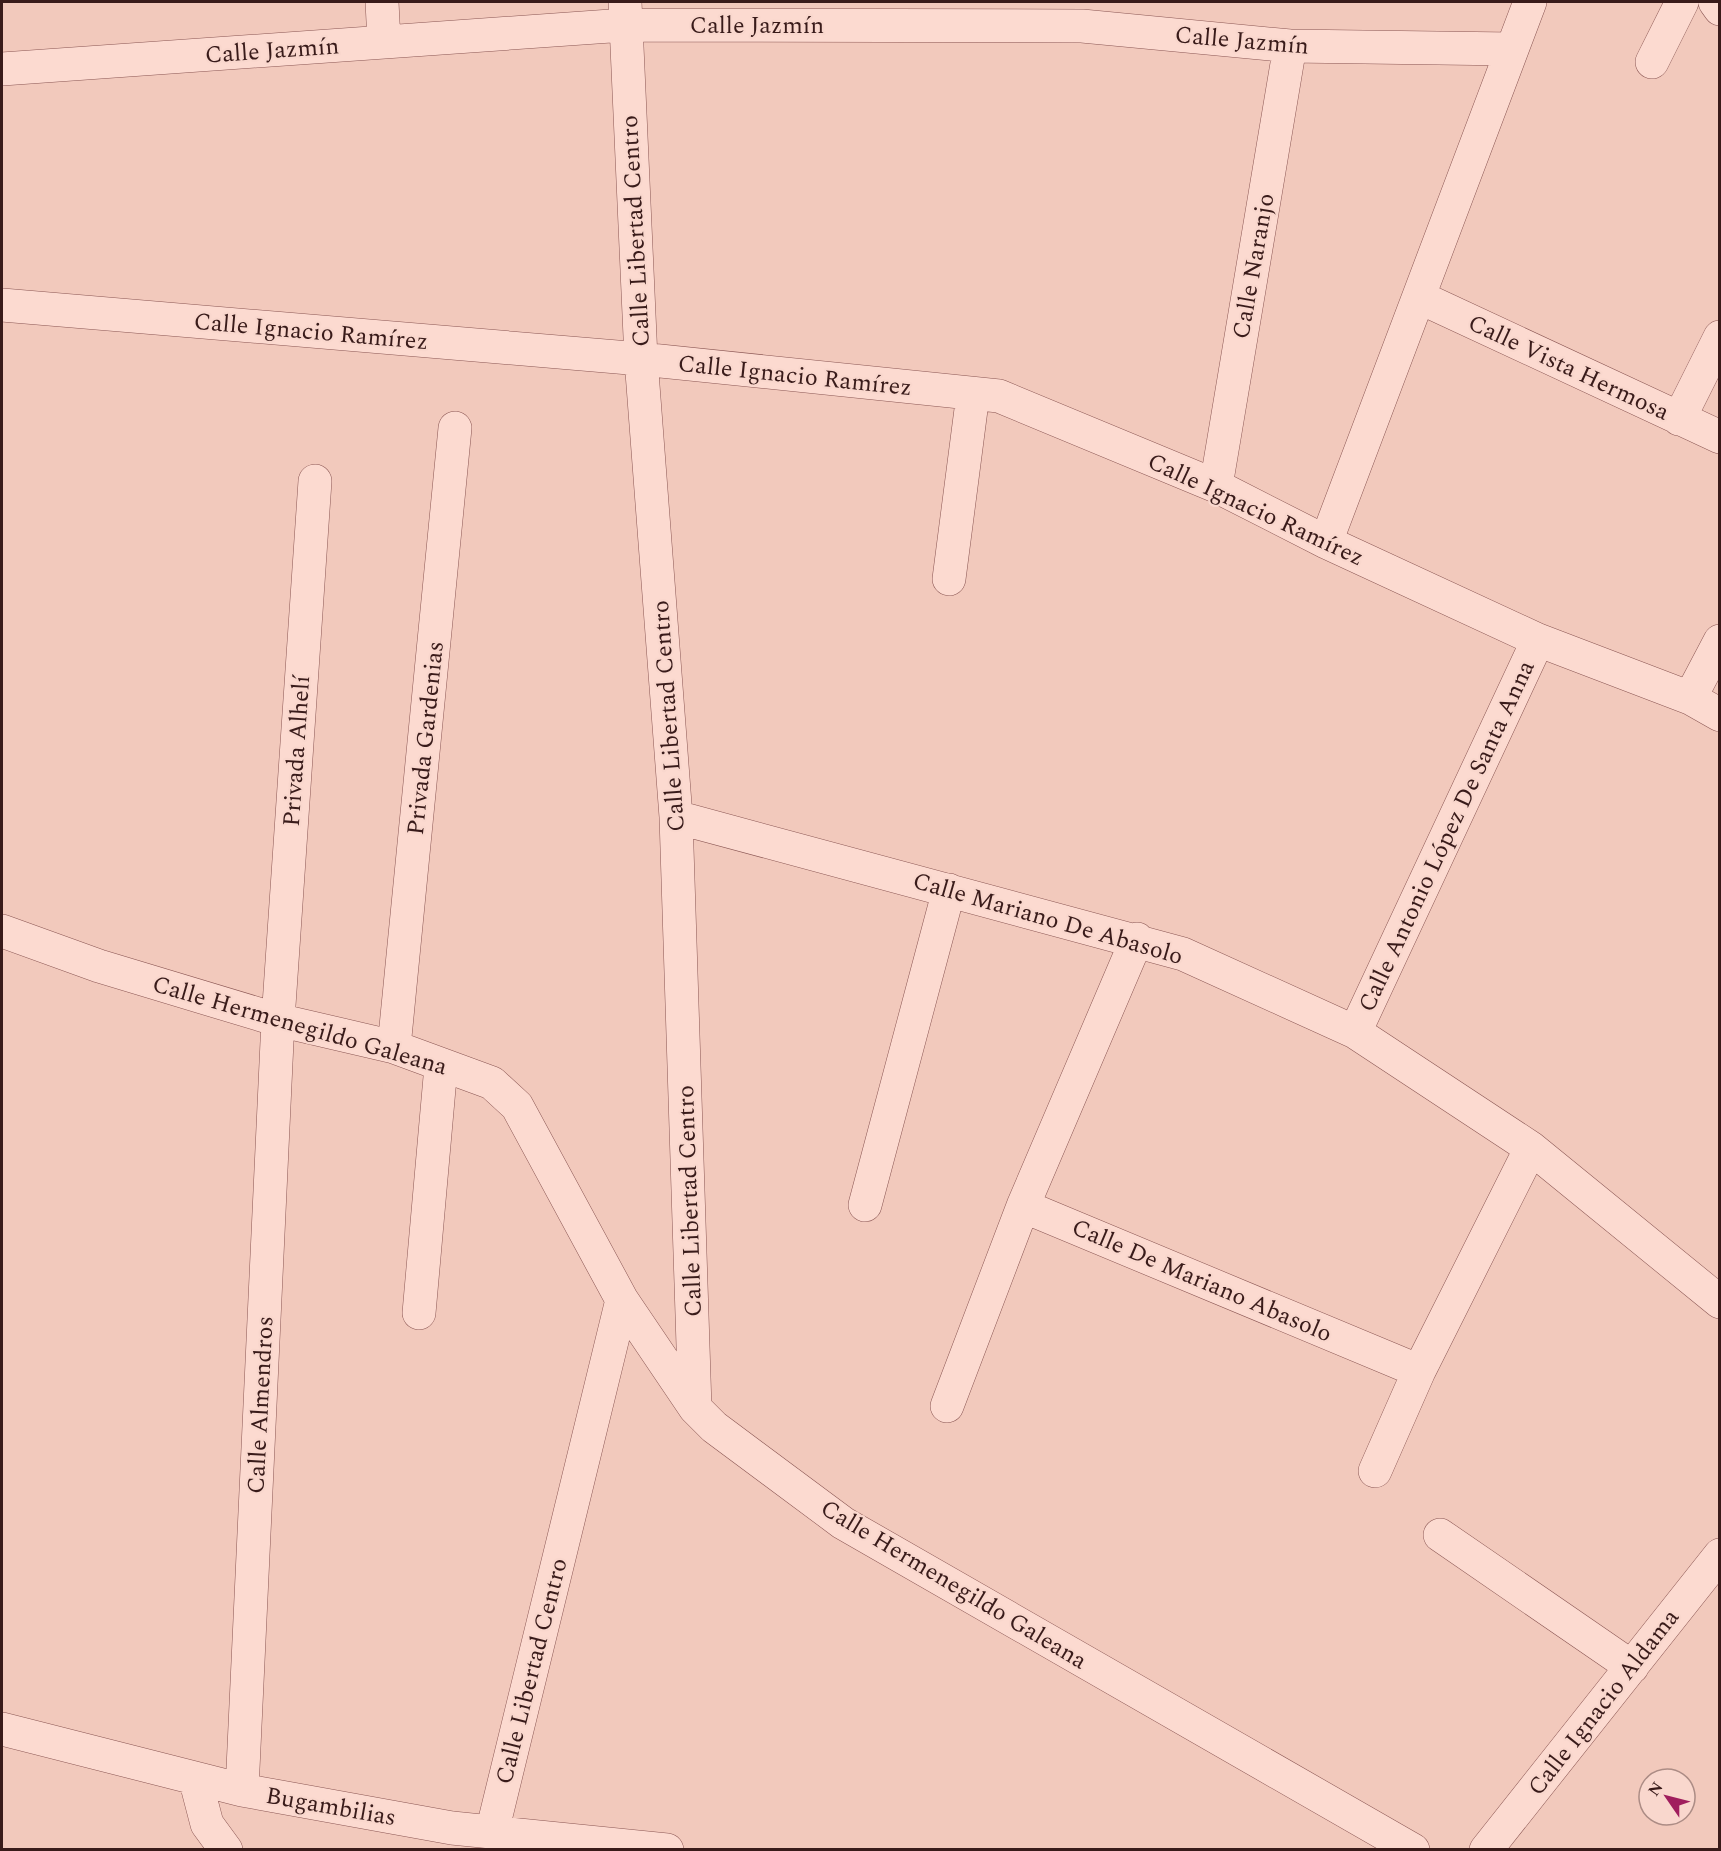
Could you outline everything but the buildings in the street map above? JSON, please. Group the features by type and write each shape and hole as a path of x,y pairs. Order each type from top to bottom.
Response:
{"street":[{"path":"382,2 384,41"},
{"path":"1326,542 1530,2"},
{"path":"1652,62 1682,2"},
{"path":"1715,2 1719,9"},
{"name":"Calle Jazmín","path":"2,69 384,41 625,13 1084,14 1290,46 1512,49"},
{"name":"Calle Libertad Centro","path":"625,13 641,359 676,817 696,1408"},
{"name":"Calle Naranjo","path":"1216,486 1290,46"},
{"name":"Calle Vista Hermosa","path":"1419,297 1719,437"},
{"name":"Calle Ignacio Ramírez","path":"2,305 641,359 999,396 1216,486 1326,542 1538,640 1690,698 1719,715"},
{"path":"1679,418 1719,337"},
{"path":"949,579 974,394"},
{"name":"Privada Gardenias","path":"394,1047 455,428"},
{"name":"Privada Alhelí","path":"278,1020 315,482"},
{"name":"Calle Antonio López De Santa Anna","path":"1355,1032 1538,640"},
{"path":"1690,698 1719,641"},
{"name":"Calle Mariano De Abasolo","path":"676,817 1137,939 1183,954 1355,1032 1531,1148 1719,1302"},
{"path":"866,1205 949,890"},
{"name":"Calle Hermenegildo Galeana","path":"2,931 99,966 278,1020 394,1047 492,1083 517,1106 622,1299 696,1408 714,1427 843,1523 1413,1850"},
{"path":"946,1406 1023,1206 1137,939"},
{"name":"Calle Almendros","path":"242,1790 278,1020"},
{"path":"418,1312 441,1066"},
{"path":"1375,1471 1419,1371 1531,1148"},
{"name":"Calle De Mariano Abasolo","path":"1023,1206 1419,1371"},
{"name":"Calle Libertad Centro","path":"492,1832 622,1299"},
{"path":"1440,1534 1632,1667"},
{"name":"Calle Ignacio Aldama","path":"1486,1850 1719,1555"},
{"name":"Bugambilias","path":"2,1729 242,1790 452,1828 667,1850"},
{"path":"195,1778 207,1824 226,1850"}]}
